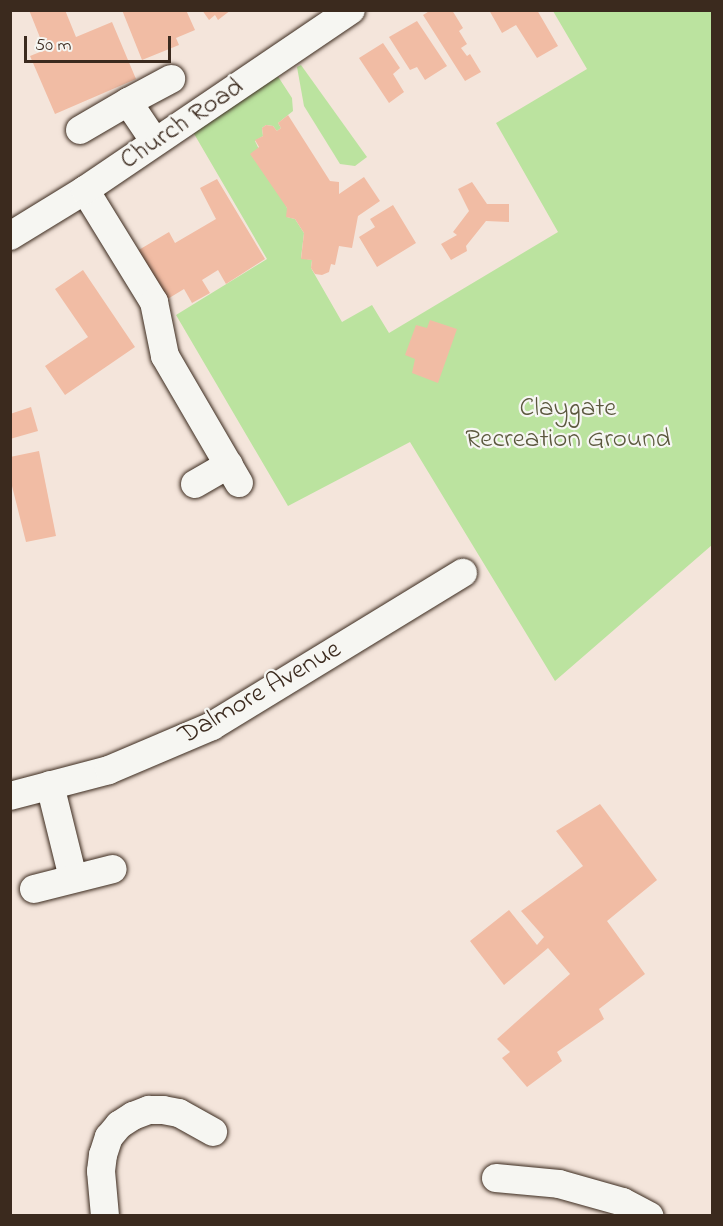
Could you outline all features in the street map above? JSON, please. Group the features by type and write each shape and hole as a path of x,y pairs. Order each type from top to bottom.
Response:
{"street":[{"name":"Church Road","path":"10,236 85,190 342,13"},
{"path":"81,130 171,79"},
{"path":"128,102 155,142"},
{"path":"85,190 154,302 165,356 234,473 195,484"},
{"name":"Dalmore Avenue","path":"10,796 109,770 212,726 463,573"},
{"path":"50,785 73,878"},
{"path":"34,889 113,869"},
{"path":"105,1215 101,1171 103,1155 109,1137 119,1125 141,1113 163,1110 179,1113 213,1132"},
{"path":"496,1178 559,1184 623,1202 649,1215"}],"green space":[{"name":"Claygate Recreation Ground","path":"553,11 712,11 712,545 555,681 410,442 288,506 176,315 267,259 193,132 277,75 292,98 293,111 278,123 281,128 277,131 273,126 266,125 262,128 263,136 255,141 287,208 287,217 295,219 304,233 301,258 312,260 311,268 342,322 372,305 389,333 558,232 496,123 587,69"},
{"path":"301,65 367,157 355,166 340,164 304,106 297,67"}],"building":[{"path":"29,10 65,10 76,37 112,22 136,79 55,114 30,56 45,50"},
{"path":"122,10 186,10 195,30 176,38 179,45 142,60"},
{"path":"202,10 231,10 218,20 215,15 209,20"},
{"path":"431,10 452,10 463,28 459,31 467,44 461,48 467,56 470,54 481,72 465,81 423,15"},
{"path":"489,10 537,10 558,46 537,58 516,25 502,33"},
{"path":"417,21 447,66 425,80 417,67 410,70 389,37"},
{"path":"383,43 400,68 393,74 404,92 389,103 359,58"},
{"path":"288,115 330,181 339,182 339,194 364,177 380,201 358,216 352,248 339,246 335,265 331,264 329,272 322,275 315,274 311,268 312,260 301,259 304,233 295,219 286,217 287,208 250,154 259,147 255,140 263,136 262,128 266,125 273,126 277,131 281,128 278,123"},
{"path":"217,179 265,259 226,284 218,270 202,280 210,293 192,303 184,289 166,300 137,251 169,232 175,243 216,219 200,188"},
{"path":"472,182 487,204 509,204 509,222 486,221 466,246 467,251 451,260 441,244 457,235 453,232 469,211 458,189"},
{"path":"393,205 416,243 377,267 359,237 375,227 370,219"},
{"path":"83,270 135,347 65,395 45,366 88,337 55,289"},
{"path":"430,320 457,329 438,383 412,373 415,359 405,355 416,325 427,328"},
{"path":"31,407 38,431 10,439 10,414"},
{"path":"39,451 56,536 26,542 10,478 10,457"},
{"path":"600,804 657,880 607,921 645,974 599,1009 604,1019 557,1052 562,1061 527,1087 502,1058 510,1052 497,1039 570,974 548,948 504,985 470,941 509,910 537,945 544,937 521,911 583,866 556,831"}]}
